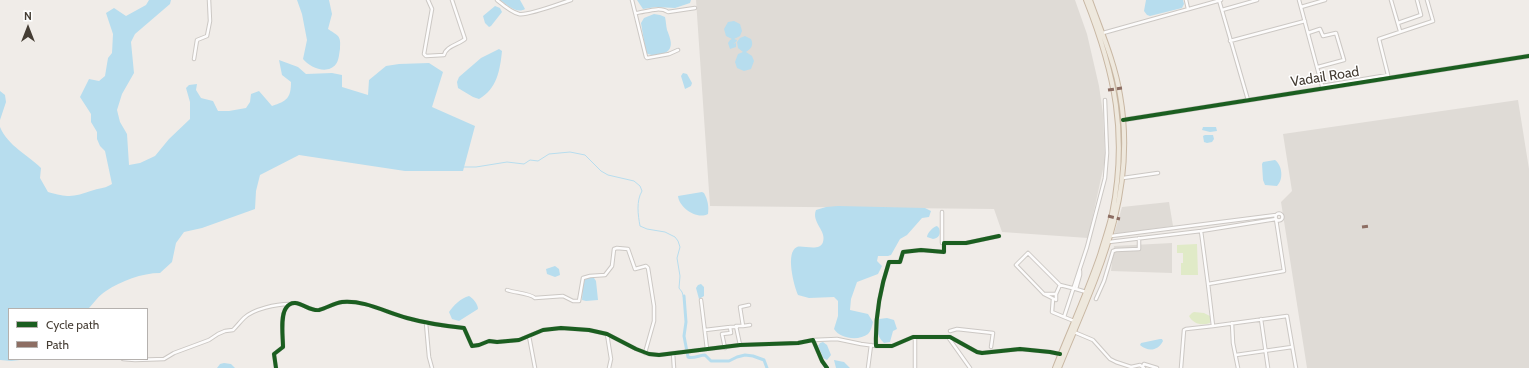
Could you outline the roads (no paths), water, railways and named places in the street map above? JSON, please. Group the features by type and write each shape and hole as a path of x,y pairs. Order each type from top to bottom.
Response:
{"highway":[{"path":"1055,368 1086,292 1105,239 1112,215 1118,177 1120,144 1116,94 1102,46 1086,0"},
{"path":"1059,368 1089,297 1109,242 1123,178 1124,120 1120,95 1117,79 1090,0"}],"street":[{"path":"194,59 196,40 207,36 210,21 210,0"},
{"path":"428,0 432,9 424,54 426,56 444,55 448,48 465,39 452,0"},
{"path":"497,0 519,14 529,13 571,0"},
{"path":"632,0 646,57 669,54 678,50"},
{"path":"1186,0 1188,9"},
{"path":"1102,33 1220,0 1230,41 1248,100"},
{"path":"1222,10 1257,0"},
{"path":"1299,0 1318,67 1322,87 1388,75 1379,39 1433,21 1427,0"},
{"path":"1301,7 1325,0"},
{"path":"1391,0 1400,31"},
{"path":"1398,22 1422,15 1417,0"},
{"path":"636,13 657,9 668,12 695,8"},
{"path":"1230,41 1305,21"},
{"path":"1308,33 1320,29 1323,36 1336,32 1344,60 1318,67"},
{"name":"Vadail Road","path":"1124,120 1322,87 1529,56"},
{"path":"1064,317 1080,275 1080,268 1105,178 1107,153 1105,100"},
{"path":"1123,178 1158,173"},
{"path":"876,346 878,310 884,276 889,262 900,262 903,252 921,250 944,252 944,243 942,243 942,212"},
{"path":"1109,242 1201,231 1276,219 1280,220 1282,217 1280,214 1111,236"},
{"path":"1208,284 1284,271 1276,215"},
{"path":"1201,231 1213,326"},
{"path":"944,243 966,243 999,236"},
{"path":"1096,299 1104,281 1113,251 1140,248 1140,238"},
{"path":"507,290 532,295 535,298 563,296 579,302 583,278 605,275 612,266 614,249 628,249 635,269 646,266 648,268 654,306 654,321 645,353"},
{"path":"1053,299 1044,294 1016,265 1028,253 1060,285 1086,292"},
{"path":"1053,299 1056,300 1056,294 1060,285"},
{"path":"1044,294 1056,294"},
{"path":"1053,299 1052,312 1074,321"},
{"path":"701,300 708,349"},
{"path":"148,360 164,359 174,353 209,340 225,331 234,330 244,317 250,313 273,306 295,303 304,305 308,309 319,310 341,302 357,302 376,307 389,313 426,322 464,328 472,346 488,341 497,342 519,340 544,330 561,328 589,330 607,334 645,353 659,355 740,345 837,339 876,346 892,346 914,337 948,337 977,352 982,353 1020,349 1060,354"},
{"path":"276,368 274,354 283,347 283,316 285,308 289,304"},
{"path":"743,326 740,307 749,305"},
{"path":"1181,368 1184,330 1186,329 1287,316 1296,368"},
{"path":"1261,319 1268,368"},
{"path":"426,322 429,356 432,368"},
{"path":"1232,323 1233,343 1238,368"},
{"path":"705,330 750,325"},
{"path":"724,348 722,334 731,333 730,327"},
{"path":"737,327 740,345"},
{"path":"950,331 957,329 993,333 991,347"},
{"path":"1074,332 1093,340 1110,359 1116,362 1132,367 1135,367 1138,364 1143,367 1144,364 1147,363 1157,368"},
{"path":"607,334 611,359 609,368"},
{"path":"529,336 534,368"},
{"path":"914,337 914,368"},
{"path":"948,337 970,368"},
{"path":"813,340 822,361 827,368"},
{"path":"868,368 871,345"},
{"path":"1236,355 1292,347"},
{"path":"673,353 674,368"}],"water":[{"path":"149,0 171,0 170,4 135,34 131,42 134,73 122,94 117,110 120,122 127,134 129,165 140,163 155,156 169,139 190,119 190,102 186,88 189,85 197,84 196,90 201,98 213,101 218,111 246,108 250,102 251,94 259,91 272,106 285,100 290,92 291,82 282,75 279,60 298,67 306,74 332,73 342,75 342,87 368,95 369,80 386,66 429,63 443,72 432,107 475,126 463,171 405,171 299,155 260,175 256,191 255,209 202,228 184,232 176,243 172,262 160,273 139,276 118,284 103,293 89,308 8,308 8,360 20,360 11,361 0,360 0,127 13,145 41,168 40,178 48,192 71,196 112,184 105,151 100,146 97,139 97,132 91,122 91,114 80,97 89,79 99,81 105,76 108,58 112,53 113,34 106,13 114,8 126,16 146,5"},
{"path":"297,0 329,0 332,14 328,29 340,39 338,59 333,67 324,70 319,69 310,65 303,59 307,40 302,14"},
{"path":"500,0 520,0 525,9 515,10"},
{"path":"637,0 691,0 690,3 675,8 656,7 643,9"},
{"path":"1146,0 1183,0 1184,4 1182,8 1150,16 1144,11"},
{"path":"495,6 500,8 502,12 489,27 485,23 483,16"},
{"path":"654,14 665,17 671,44 669,50 666,52 662,54 650,55 646,53 641,23 644,18"},
{"path":"734,21 740,24 742,31 740,36 734,39 737,40 733,44 736,43 736,47 730,49 728,43 732,39 726,36 724,29 728,22"},
{"path":"745,36 752,41 752,47 746,52 752,56 754,61 751,69 744,71 737,68 735,62 738,54 743,52 738,48 737,42 740,38"},
{"path":"499,49 502,51 499,72 494,84 485,95 479,99 458,88 457,82 459,77 481,58"},
{"path":"683,73 687,74 692,83 691,86 685,89 681,76"},
{"path":"0,91 5,95 6,102 0,120"},
{"path":"1203,127 1216,127 1217,131 1210,132 1202,130"},
{"path":"1213,135 1214,139 1212,142 1204,142 1203,136"},
{"path":"1275,160 1281,169 1281,180 1277,186 1265,185 1263,180 1262,164 1263,162"},
{"path":"702,192 704,193 707,201 708,214 693,214 681,204 679,200 678,196"},
{"path":"838,206 925,208 931,211 929,217 922,218 907,235 900,239 891,255 878,256 877,261 882,266 878,274 857,282 851,299 850,310 868,314 873,322 869,333 860,338 845,337 834,329 838,316 838,301 834,297 809,298 798,295 794,284 791,262 793,250 797,247 819,247 824,238 816,219 816,210"},
{"path":"937,226 940,230 938,237 933,239 927,237 930,230"},
{"path":"555,266 559,269 560,275 555,277 547,274 546,269"},
{"path":"587,278 594,278 596,281 598,300 582,300 583,282"},
{"path":"701,284 704,287 704,296 699,299 696,288"},
{"path":"469,296 475,301 478,309 459,321 452,319 449,312 460,300"},
{"path":"887,318 894,320 897,329 893,331 890,342 884,343 879,335 878,326 879,319"},
{"path":"1160,339 1163,341 1156,349 1146,349 1140,345 1141,343"},
{"path":"823,342 827,345 831,355 827,360 823,358 818,346"},
{"path":"834,360 844,362 850,368 836,368"},
{"path":"220,364 231,364 235,368 217,368"}],"waterway":[{"path":"464,167 476,167 507,162 524,164 530,160 538,161 549,154 570,152 585,155 601,171 608,175 634,181 640,186 642,191 638,204 640,226 647,229 665,232 675,237 678,241 680,247 677,258 680,276 679,288 685,302"},
{"path":"684,296 686,322 684,336 688,357 692,358 705,355 711,361 729,361 745,355 753,356 764,360 767,368"}]}
